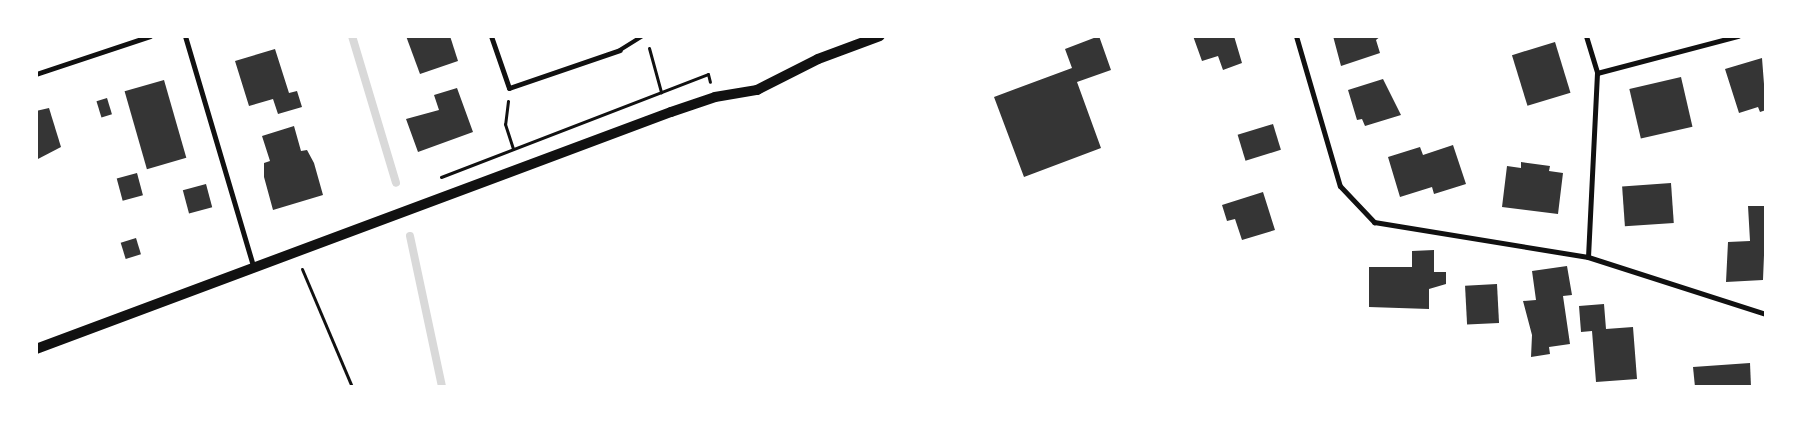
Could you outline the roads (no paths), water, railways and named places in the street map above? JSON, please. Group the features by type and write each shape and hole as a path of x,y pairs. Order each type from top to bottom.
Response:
{"main road":[{"path":"36,349 715,97 757,90 818,59 880,36"}],"street":[{"path":"36,74 150,36"},
{"path":"184,36 254,269"},
{"path":"491,36 509,88 620,50"},
{"path":"1296,36 1340,186 1374,222 1588,257 1766,314"},
{"path":"1586,36 1597,73 1588,257"},
{"path":"1597,73 1738,36"}],"lane":[{"path":"620,50 642,36"}],"waterway":[{"path":"352,36 396,183"},
{"path":"410,236 442,387"}]}
